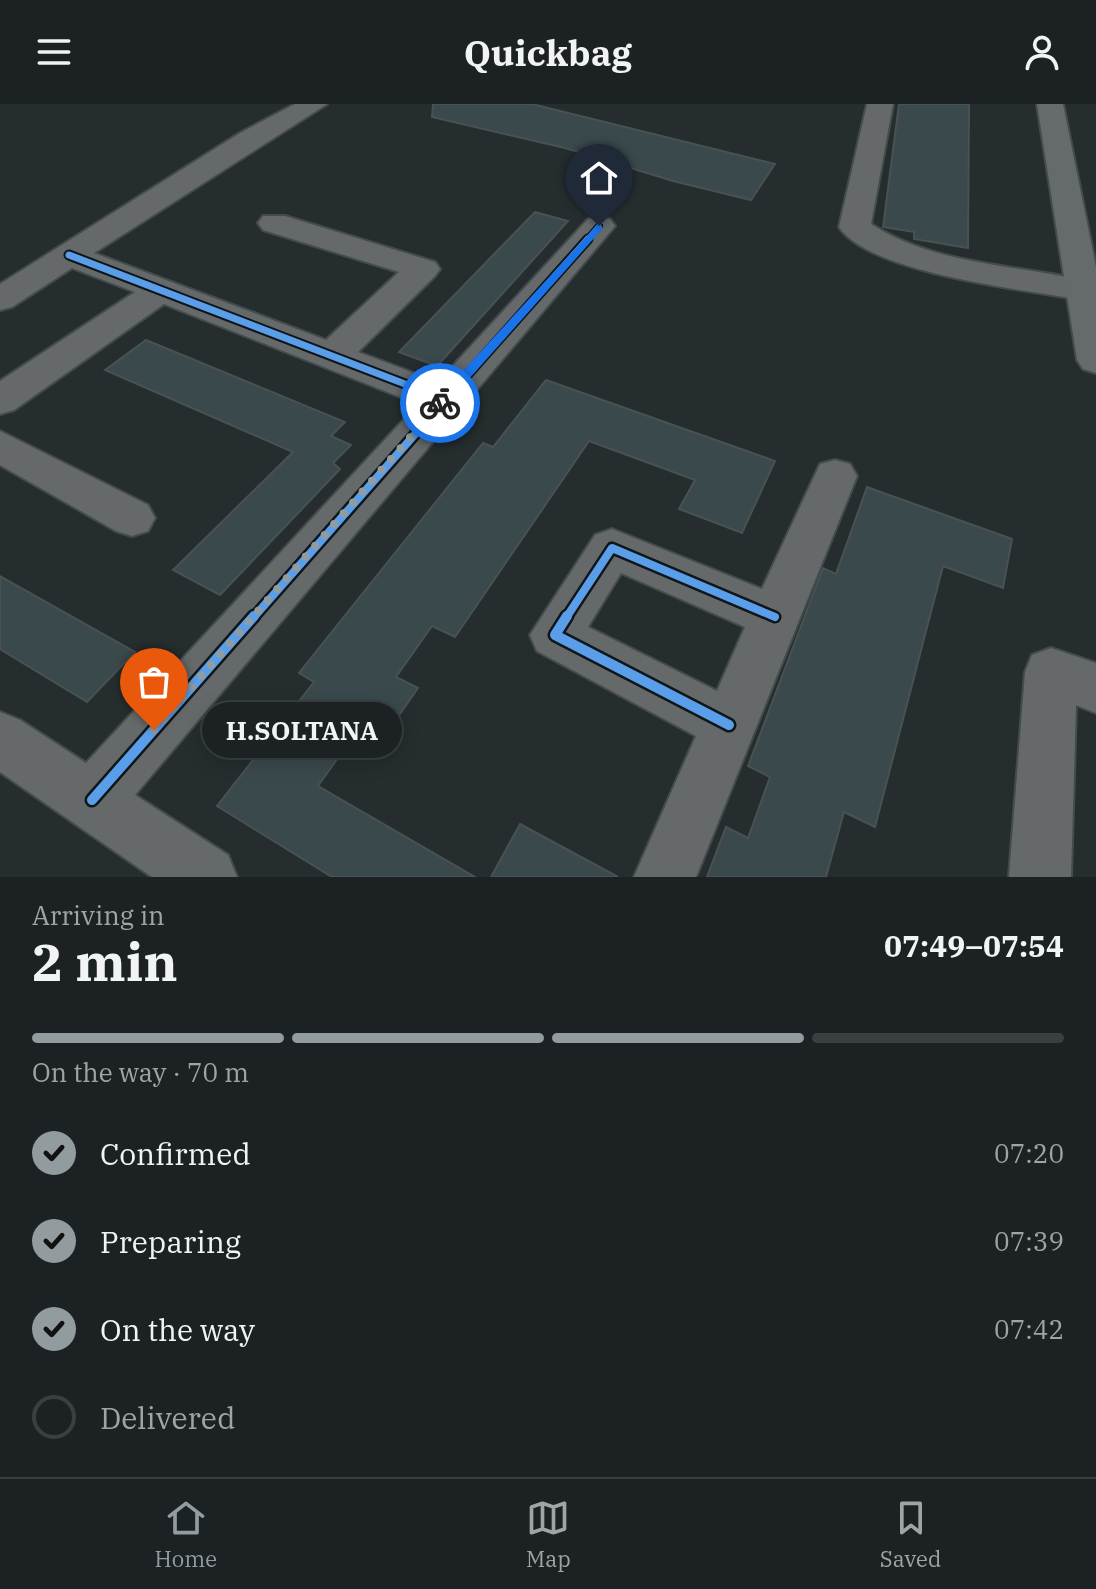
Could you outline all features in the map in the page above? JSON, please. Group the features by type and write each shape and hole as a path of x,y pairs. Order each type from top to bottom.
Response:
{"main road":[{"path":"1050,104 1096,360"}],"street":[{"path":"0,299 250,139 312,104"},
{"path":"880,104 855,227 866,236 912,256 1083,290"},
{"path":"274,223 423,269 332,355"},
{"path":"92,800 599,226"},
{"path":"69,255 444,399"},
{"path":"0,400 159,292"},
{"path":"0,446 132,518"},
{"path":"665,877 835,476"},
{"path":"729,725 555,635 612,548 775,617"},
{"path":"1040,877 1051,672 1096,688"},
{"path":"0,739 206,877"}],"building":[{"path":"433,104 532,104 775,164 751,200 673,181 565,148 432,117"},
{"path":"899,104 969,104 968,248 914,239 914,232 883,227"},
{"path":"535,212 568,221 437,366 399,352"},
{"path":"146,340 345,422 331,436 351,445 333,463 340,469 220,595 173,570 293,452 105,370"},
{"path":"546,380 775,461 742,533 679,509 695,480 589,441 455,637 432,626 396,677 418,688 391,727 369,714 318,786 475,877 332,877 217,806 314,682 299,673 483,443 493,447"},
{"path":"867,487 1012,539 1003,588 943,566 875,827 844,812 826,877 707,877 726,827 748,838 770,777 748,766 823,568 836,574"},
{"path":"0,576 135,652 87,702 0,649"},
{"path":"520,824 618,877 491,877"}],"cycle path":[{"path":"92,800 599,226"},
{"path":"69,255 444,399"},
{"path":"729,725 555,635 612,548 775,617"}],"way so far":[{"path":"154,730 440,403"}],"place":[{"name":"H.SOLTANA","path":"154,730"}],"route":[{"path":"440,403 599,226"}]}
